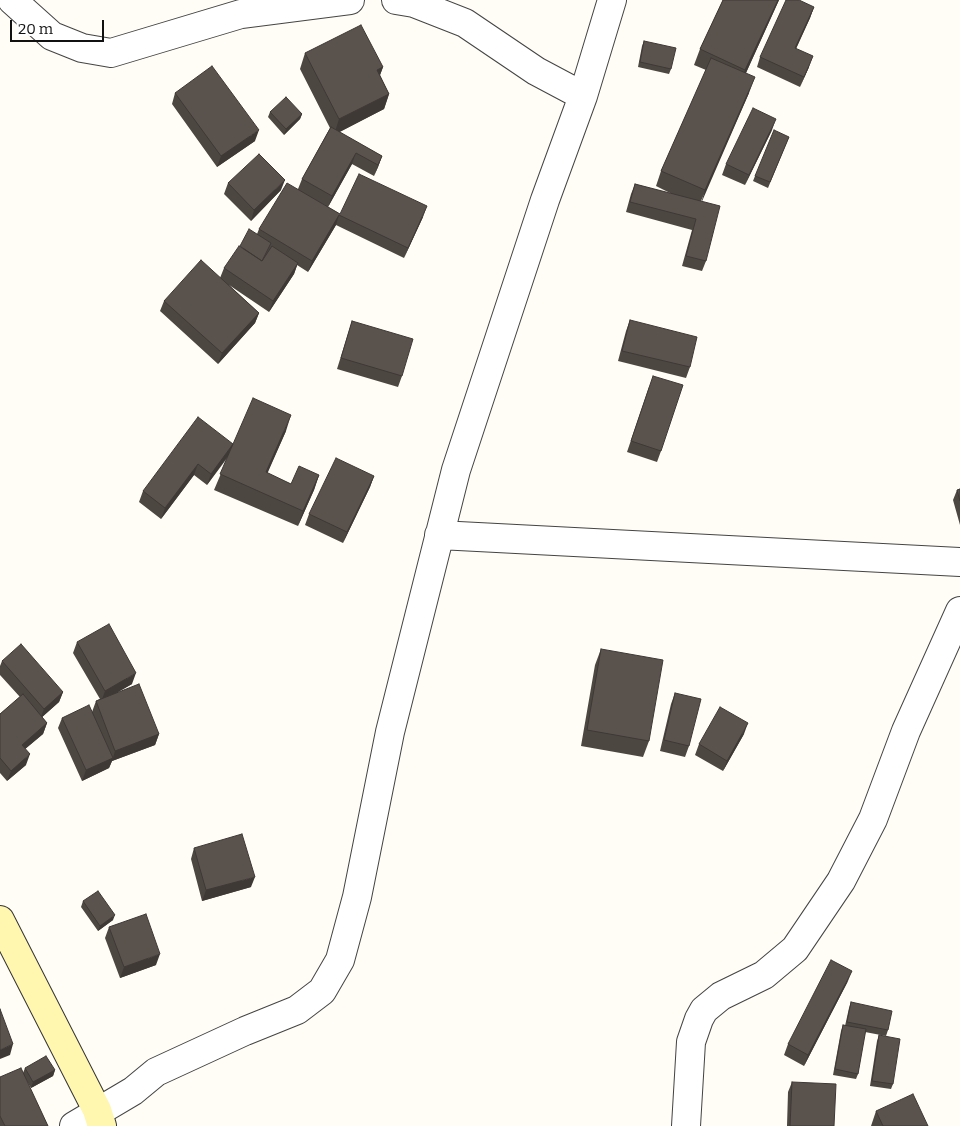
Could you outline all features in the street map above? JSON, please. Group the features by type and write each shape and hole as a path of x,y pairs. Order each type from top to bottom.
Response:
{"main road":[{"path":"0,920 99,1118"}],"street":[{"path":"12,0 52,36 82,48 111,52 241,14 350,0"},
{"path":"396,0 414,3 465,23 536,71 583,96"},
{"path":"74,1126 99,1118 156,1072 245,1031 297,1010 322,991 340,960 357,897 390,732 456,470 538,219 583,96 612,0"},
{"path":"439,535 960,562"},
{"path":"686,1126 691,1042 698,1019 704,1010 721,996 764,974 795,949 841,881 873,819 906,731 960,612"}],"building":[{"path":"723,0 778,0 745,70 700,49"},
{"path":"786,0 799,0 814,7 795,48 813,56 804,77 760,57"},
{"path":"361,25 383,67 377,70 389,94 339,119 305,53"},
{"path":"644,41 676,48 671,69 640,62"},
{"path":"711,58 755,77 705,190 661,171"},
{"path":"212,66 259,130 221,156 175,93"},
{"path":"286,97 302,114 286,129 270,112"},
{"path":"753,108 776,119 749,175 726,164"},
{"path":"331,127 382,156 378,165 356,153 332,196 302,179"},
{"path":"774,130 789,137 770,182 755,176"},
{"path":"259,154 285,180 254,210 228,183"},
{"path":"359,174 427,206 408,248 339,215 312,261 259,229 287,183 340,214"},
{"path":"635,184 720,206 706,261 686,256 696,219 630,202"},
{"path":"249,229 271,243 262,261 240,246"},
{"path":"239,246 262,261 272,246 298,263 273,301 224,268"},
{"path":"201,260 259,313 222,353 164,301"},
{"path":"630,320 697,337 690,367 622,351"},
{"path":"352,321 413,339 402,376 341,358"},
{"path":"653,376 683,385 661,451 631,441"},
{"path":"253,398 291,415 266,472 291,484 299,466 319,475 303,511 220,474"},
{"path":"198,417 233,444 211,474 198,464 165,508 143,491"},
{"path":"336,458 374,476 347,532 309,514"},
{"path":"960,489 960,501 957,490"},
{"path":"109,624 136,673 105,691 77,642"},
{"path":"21,644 63,692 44,709 2,661"},
{"path":"601,649 663,660 649,741 587,730"},
{"path":"139,684 159,734 115,751 96,701"},
{"path":"675,693 701,699 689,746 664,740"},
{"path":"23,694 47,723 22,745 30,754 11,771 0,758 0,714"},
{"path":"89,705 113,758 86,770 62,718"},
{"path":"720,707 748,723 727,761 699,744"},
{"path":"242,834 255,877 206,890 194,848"},
{"path":"98,891 115,915 100,926 83,901"},
{"path":"146,914 160,954 124,967 109,927"},
{"path":"831,960 852,971 808,1055 788,1044"},
{"path":"851,1002 892,1011 888,1030 847,1022"},
{"path":"0,1009 13,1044 0,1050"},
{"path":"843,1025 866,1029 858,1074 835,1069"},
{"path":"879,1035 900,1039 893,1084 872,1081"},
{"path":"46,1056 55,1070 33,1082 25,1068"},
{"path":"21,1068 48,1126 5,1126 0,1116 0,1077"},
{"path":"792,1082 836,1084 834,1126 790,1126"},
{"path":"913,1094 928,1126 883,1126 876,1111"}]}
